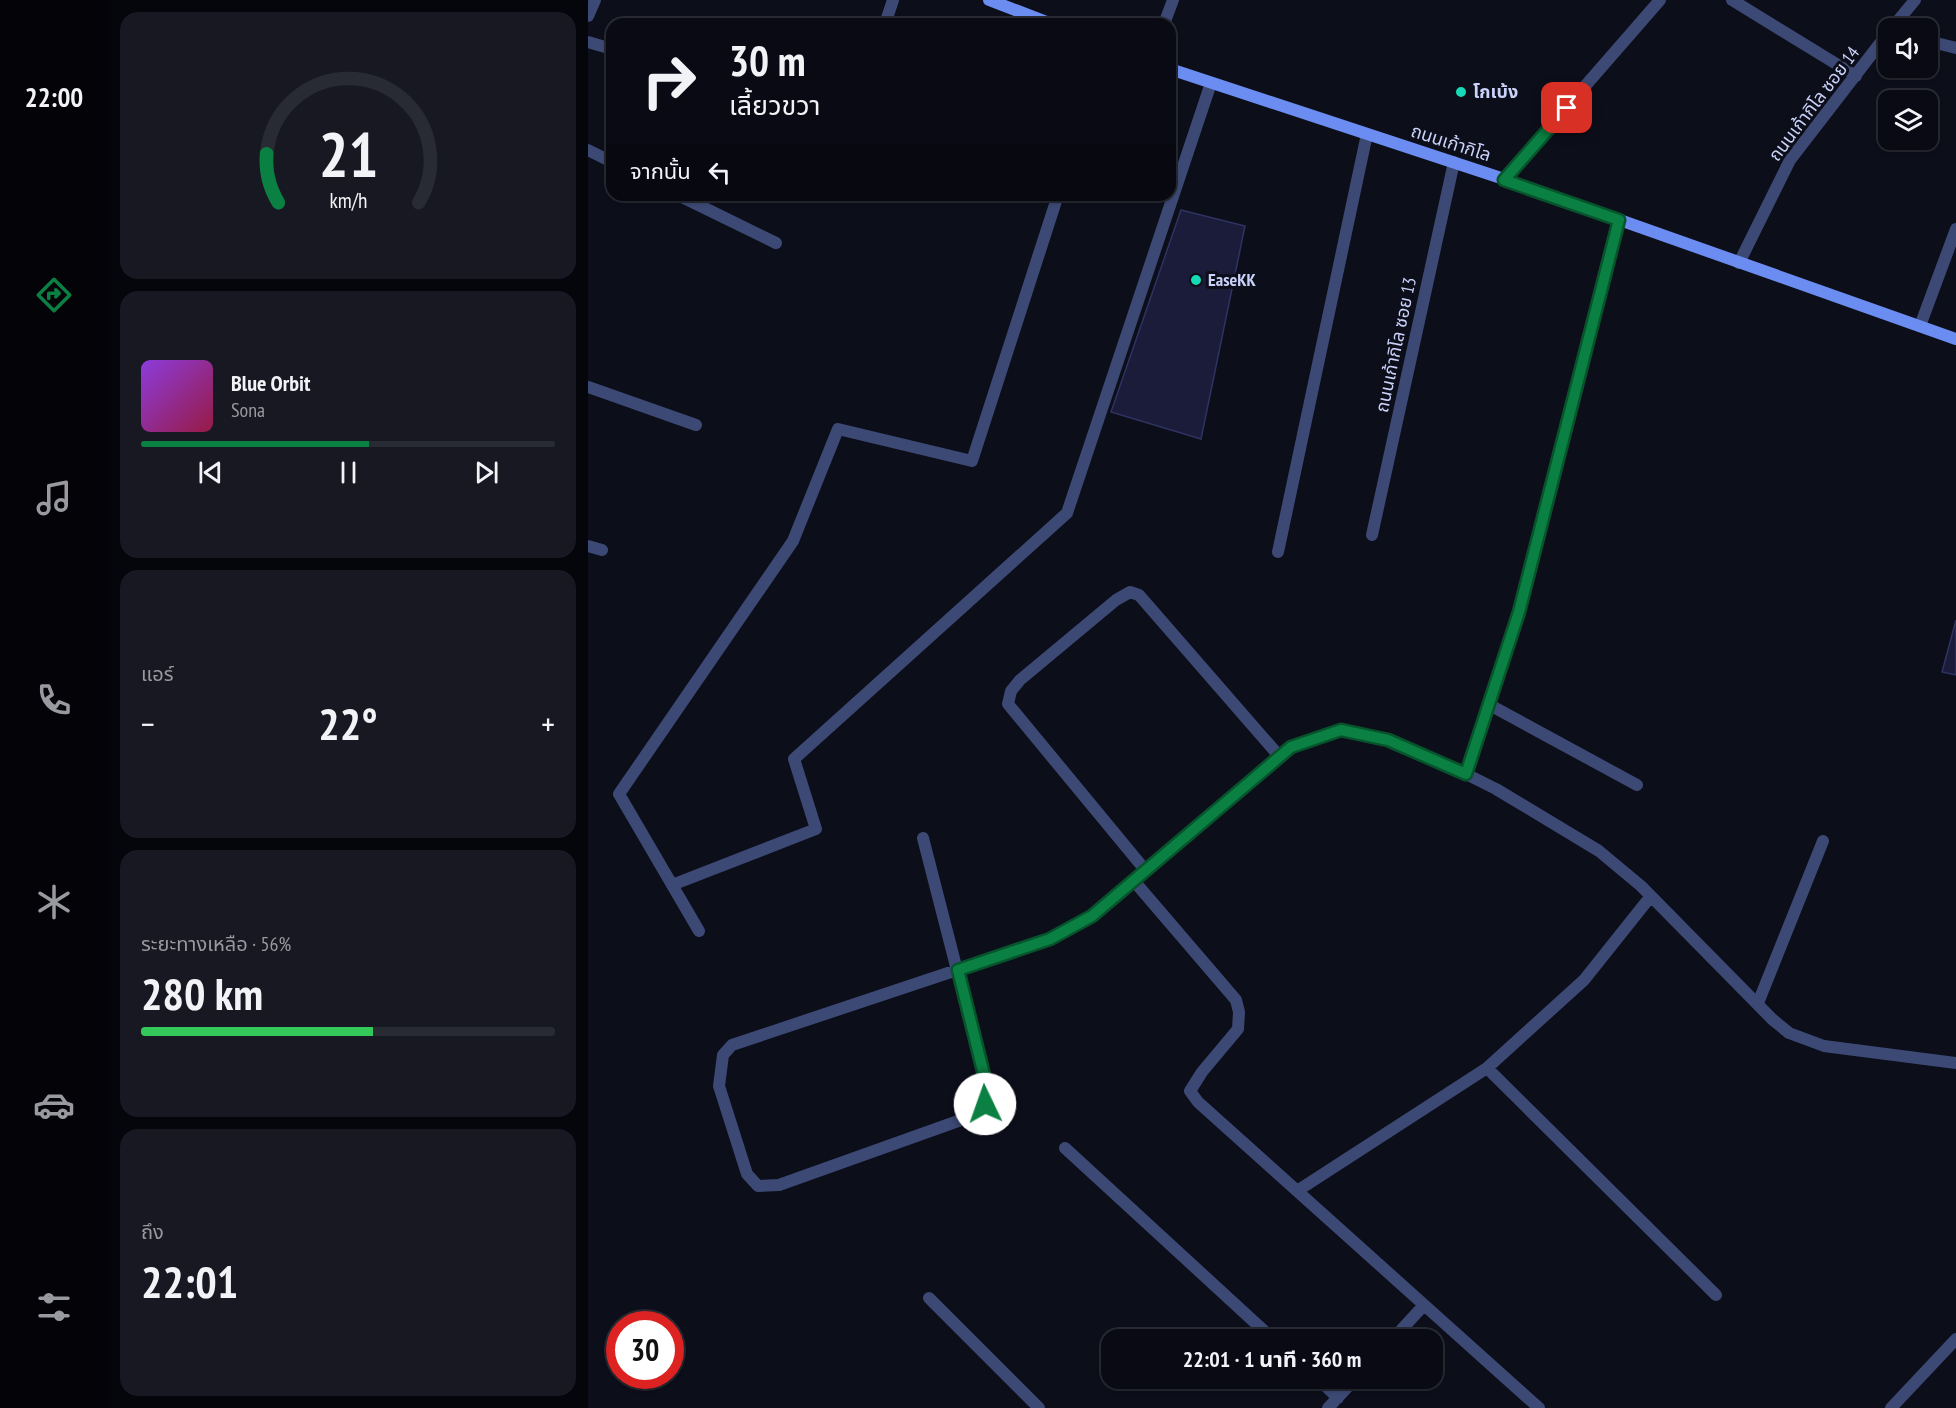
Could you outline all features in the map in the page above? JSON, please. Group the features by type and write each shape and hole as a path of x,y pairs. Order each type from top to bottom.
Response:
{"main road":[{"path":"989,0 1036,18"},
{"name":"ถนนเก้ากิโล","path":"1176,71 1454,162 1956,339"}],"street":[{"path":"588,16 595,0"},
{"path":"887,18 893,0"},
{"path":"1166,18 1173,0"},
{"path":"1504,180 1660,0"},
{"path":"1732,0 1856,76"},
{"path":"1900,18 1915,0"},
{"path":"588,42 606,47"},
{"path":"1938,44 1956,48"},
{"name":"ถนนเก้ากิโล ซอย 14","path":"1739,262 1790,160 1878,46"},
{"path":"1176,179 1211,83"},
{"path":"1278,552 1367,134"},
{"path":"588,150 606,159"},
{"name":"ถนนเก้ากิโล ซอย 13","path":"1372,535 1454,162"},
{"path":"690,201 776,243"},
{"path":"699,931 619,794 793,541 838,429 972,461 1056,201"},
{"path":"672,885 816,829 794,759 1067,513 1168,201"},
{"path":"1466,774 1519,612 1619,220"},
{"path":"1920,326 1956,229"},
{"path":"588,387 696,425"},
{"path":"588,546 602,550"},
{"path":"1146,871 1008,704 1011,691 1020,680 1116,600 1130,592 1139,595 1280,757"},
{"path":"1488,704 1637,785"},
{"path":"923,838 958,970 986,1083 985,1104 975,1114 779,1185 758,1186 747,1174 719,1086 723,1055 732,1045 958,970 1050,939 1092,916 1291,747 1341,730 1388,740 1466,774 1496,789 1599,851 1652,896 1789,1033 1824,1046 1956,1063"},
{"path":"1758,1003 1823,841"},
{"path":"1134,881 1236,1000 1239,1012 1238,1029 1202,1072 1190,1091 1198,1102 1539,1408"},
{"path":"1297,1191 1487,1068 1584,980 1652,896"},
{"path":"1487,1068 1716,1295"},
{"path":"1065,1148 1262,1329"},
{"path":"929,1298 1039,1408"},
{"path":"1402,1329 1424,1305"},
{"path":"1891,1408 1956,1339"},
{"path":"1329,1389 1338,1398"},
{"path":"1328,1408 1346,1389"}],"building":[{"name":"EaseKK","path":"1181,210 1245,226 1201,439 1111,412"},
{"path":"1956,620 1956,675 1942,672"}],"place":[{"name":"โกเบ้ง","path":"1461,92"},
{"name":"EaseKK","path":"1196,280"}],"route":[{"path":"985,1104 986,1083 958,970 1050,939 1092,916 1291,747 1341,730 1388,740 1466,774 1519,612 1619,220 1504,180 1567,108"}]}
